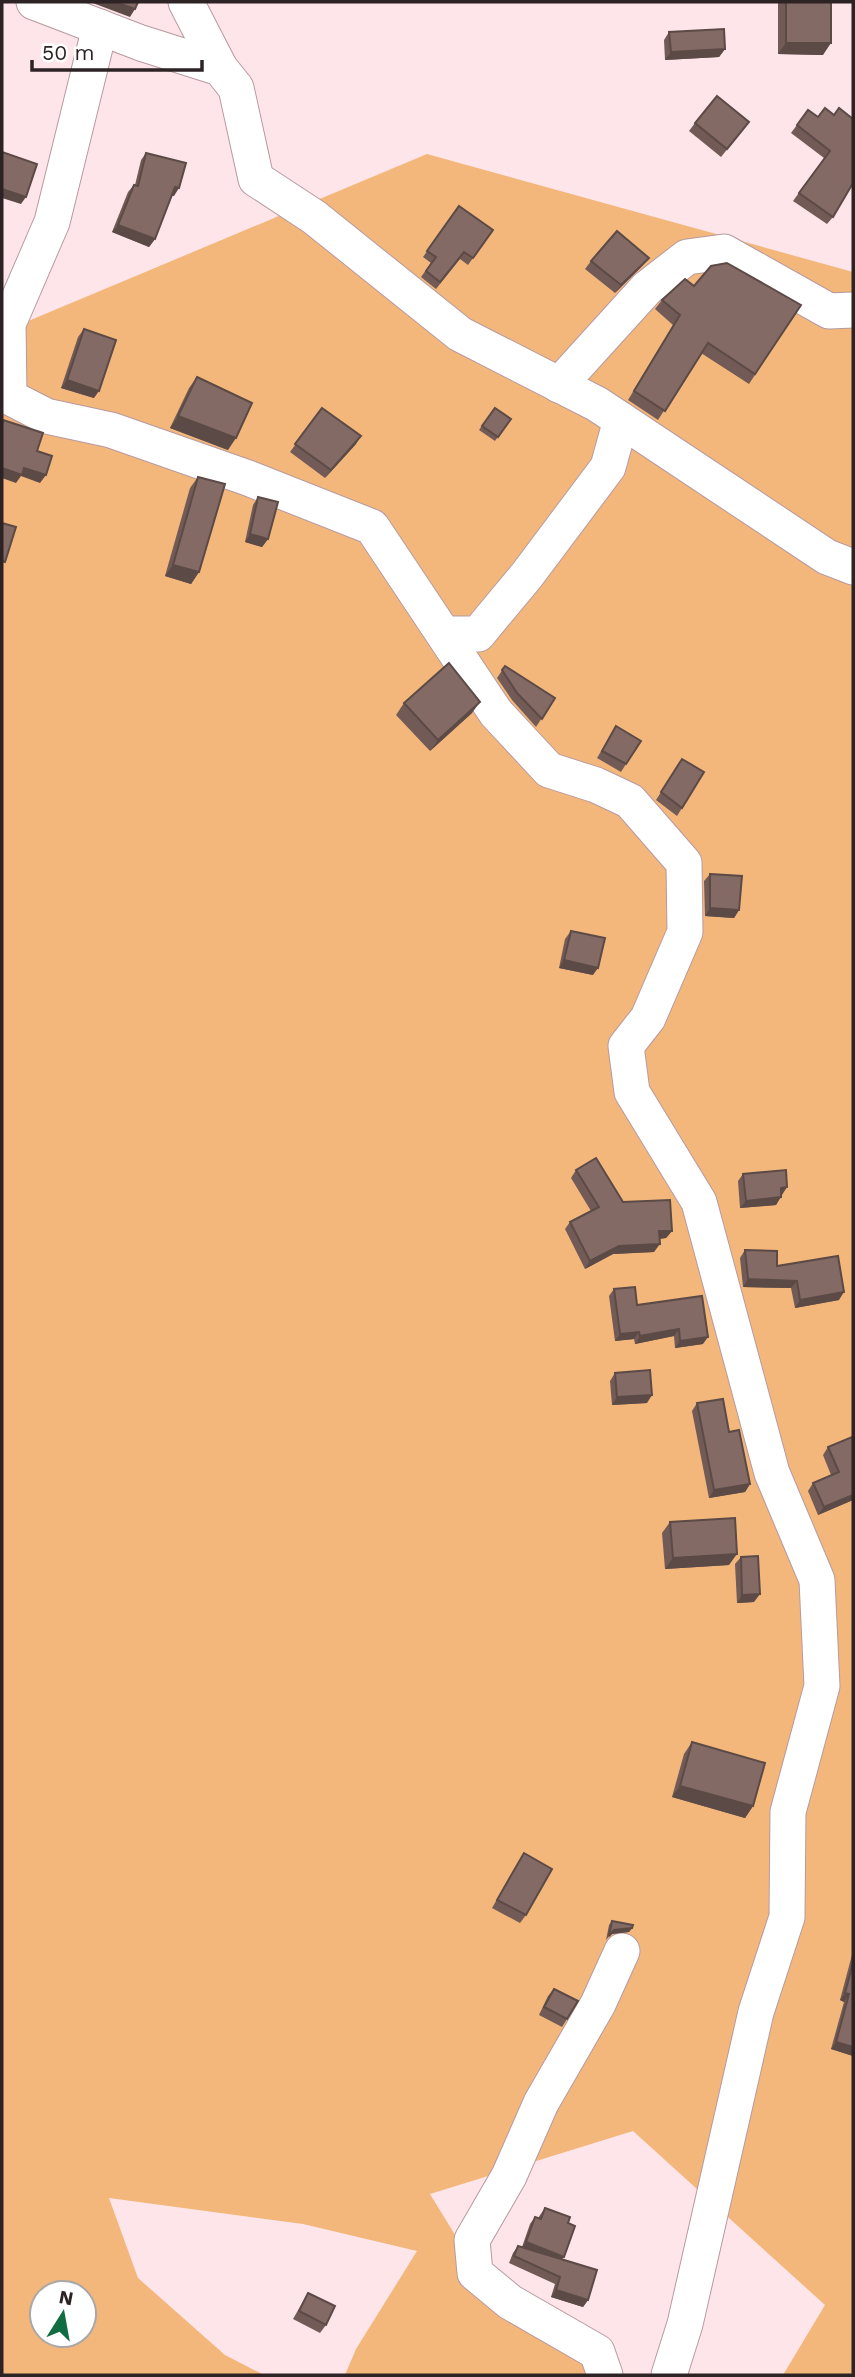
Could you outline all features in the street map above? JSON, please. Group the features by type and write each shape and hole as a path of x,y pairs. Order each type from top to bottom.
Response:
{"street":[{"path":"34,2 220,68"},
{"path":"186,2 220,68 236,88 256,179 314,217 460,334 621,420 827,557 853,567"},
{"path":"100,27 52,222 8,324 9,397 46,416 111,430 247,478 372,527 496,713 550,770 596,785 630,801 684,863 685,932 648,1018 626,1046 632,1092 699,1202 772,1473 817,1580 822,1686 788,1812 787,1917 757,2012 685,2324 669,2375"},
{"path":"559,385 647,288 687,257 724,251 829,311 853,310"},
{"path":"445,634 478,634 527,575 608,467 621,420"},
{"path":"605,2375 597,2352 510,2302 475,2273 472,2240 509,2176 541,2103 598,2004 622,1951"}],"shaded area":[{"path":"427,154 853,272 853,2375 783,2375 825,2305 633,2131 430,2194 485,2284 613,2375 345,2375 356,2349 417,2251 303,2224 109,2198 138,2278 225,2355 264,2375 2,2375 2,332"}],"building":[{"path":"115,2 138,2 135,9"},
{"path":"786,2 831,2 831,43 786,43"},
{"path":"724,29 725,49 671,52 669,32"},
{"path":"717,96 749,122 727,149 695,123"},
{"path":"825,108 834,115 839,108 853,119 853,183 833,217 799,193 830,151 797,125 808,110 818,117"},
{"path":"2,152 37,164 26,197 2,189"},
{"path":"146,153 186,163 179,188 175,187 155,239 118,225 134,185 138,186"},
{"path":"459,206 493,230 473,258 464,252 440,282 426,271 436,257 427,251"},
{"path":"617,231 649,258 621,285 591,261"},
{"path":"727,263 801,305 755,374 708,343 665,411 634,391 680,315 662,300 685,279 694,286 711,266"},
{"path":"84,329 116,340 99,391 67,380"},
{"path":"197,377 252,403 236,438 178,416"},
{"path":"322,408 361,436 331,470 295,444"},
{"path":"495,408 511,419 498,437 482,426"},
{"path":"3,420 43,433 37,451 52,456 46,475 24,468 22,475 2,468"},
{"path":"198,477 225,484 199,572 173,565"},
{"path":"258,497 278,502 268,539 250,534"},
{"path":"2,523 16,527 5,562 2,561"},
{"path":"449,663 480,702 438,740 404,703"},
{"path":"505,666 555,698 542,719 517,693 502,670"},
{"path":"616,726 641,741 626,764 602,751"},
{"path":"682,759 704,772 682,808 661,792"},
{"path":"710,874 742,876 739,910 710,908"},
{"path":"571,931 605,938 598,968 564,960"},
{"path":"596,1158 623,1202 670,1200 672,1231 659,1231 660,1244 619,1246 590,1261 570,1222 599,1207 576,1170"},
{"path":"786,1170 787,1187 781,1188 781,1197 746,1201 743,1174"},
{"path":"745,1250 777,1251 777,1266 838,1256 844,1292 800,1300 797,1281 748,1279"},
{"path":"635,1287 637,1305 702,1296 708,1337 680,1341 679,1329 640,1336 639,1332 620,1334 614,1289"},
{"path":"650,1370 652,1395 617,1397 615,1373"},
{"path":"723,1399 729,1432 739,1430 750,1484 714,1490 697,1403"},
{"path":"852,1437 853,1495 824,1507 813,1483 839,1472 828,1447"},
{"path":"735,1518 737,1554 673,1558 670,1522"},
{"path":"758,1556 760,1594 742,1595 741,1557"},
{"path":"692,1742 765,1763 753,1806 680,1786"},
{"path":"524,1853 552,1869 526,1915 497,1900"},
{"path":"612,1921 633,1925 632,1928 614,1930 609,1936"},
{"path":"853,1963 853,2047 836,2042 849,1994 845,1993"},
{"path":"554,1989 578,2001 567,2019 544,2007"},
{"path":"545,2208 570,2217 568,2223 575,2226 564,2257 526,2242 535,2217 541,2219"},
{"path":"518,2246 597,2270 588,2300 556,2290 560,2277 514,2256"},
{"path":"308,2293 335,2306 326,2325 299,2311"}]}
